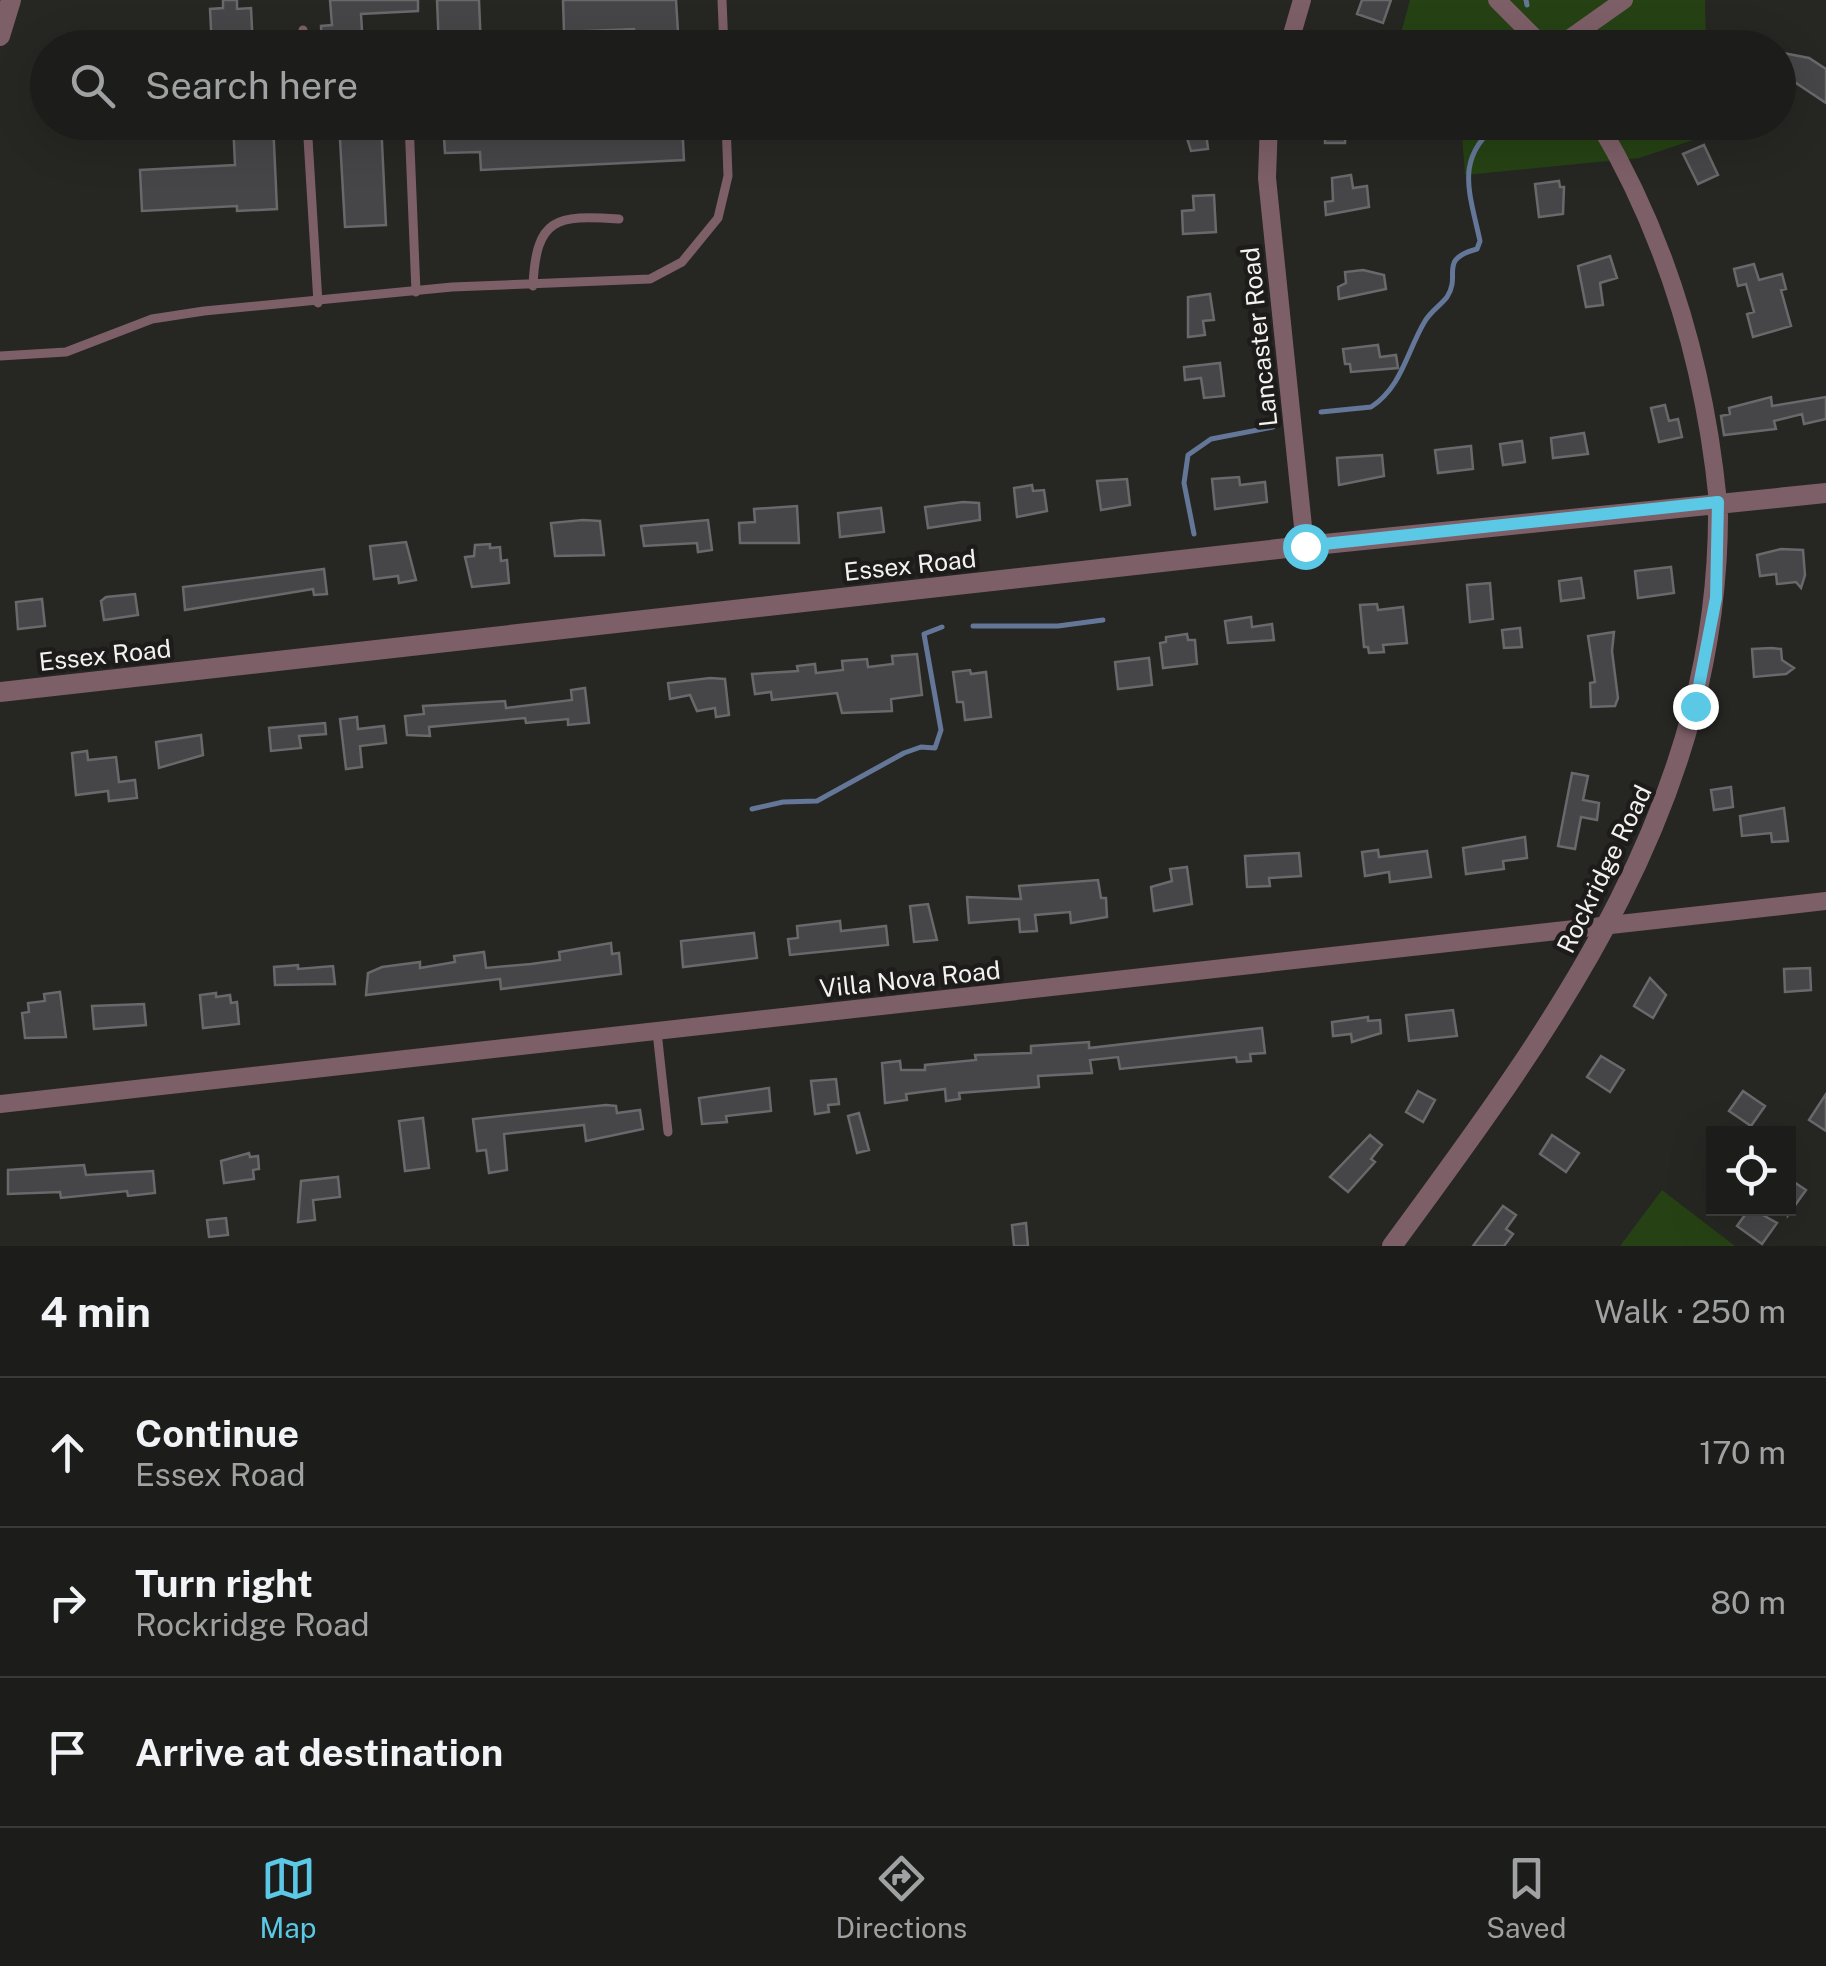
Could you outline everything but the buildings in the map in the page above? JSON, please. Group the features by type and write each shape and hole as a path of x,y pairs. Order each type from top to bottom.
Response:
{"street":[{"path":"0,36 11,0"},
{"path":"1293,30 1302,0"},
{"path":"1496,0 1527,30"},
{"path":"1582,30 1624,0"},
{"name":"Lancaster Road","path":"1269,140 1268,178 1305,546"},
{"name":"Rockridge Road","path":"1392,1246 1546,1026 1609,927 1654,832 1695,706 1716,598 1718,502 1712,442 1684,319 1640,200 1608,140"},
{"name":"Essex Road","path":"0,692 1305,546 1826,493"},
{"name":"Villa Nova Road","path":"0,1104 1826,901"}],"lane":[{"path":"722,0 723,30"},
{"path":"308,140 318,303"},
{"path":"410,140 416,292"},
{"path":"0,356 40,357 66,352 152,319 416,292 650,280 682,262 708,236 725,198 726,140"},
{"path":"533,286 535,251 548,226 570,216 619,218"},
{"path":"656,1032 668,1132"}],"green space":[{"path":"1410,0 1705,0 1706,30 1402,30"},
{"path":"1462,140 1693,140 1639,158 1465,175"},
{"path":"1662,1190 1735,1246 1620,1246"}],"waterway":[{"path":"1526,0 1527,5"},
{"path":"1321,412 1371,407 1381,399 1397,379 1425,321 1447,297 1454,263 1477,249 1480,241 1469,176 1482,140"},
{"path":"1194,534 1184,483 1188,455 1211,439 1273,427"},
{"path":"973,626 1058,626 1103,620"},
{"path":"752,809 783,802 817,801 904,753 921,747 935,748 941,730 924,634 942,627"}],"route":[{"path":"1305,546 1718,502 1716,598 1710,645 1695,706"}]}
